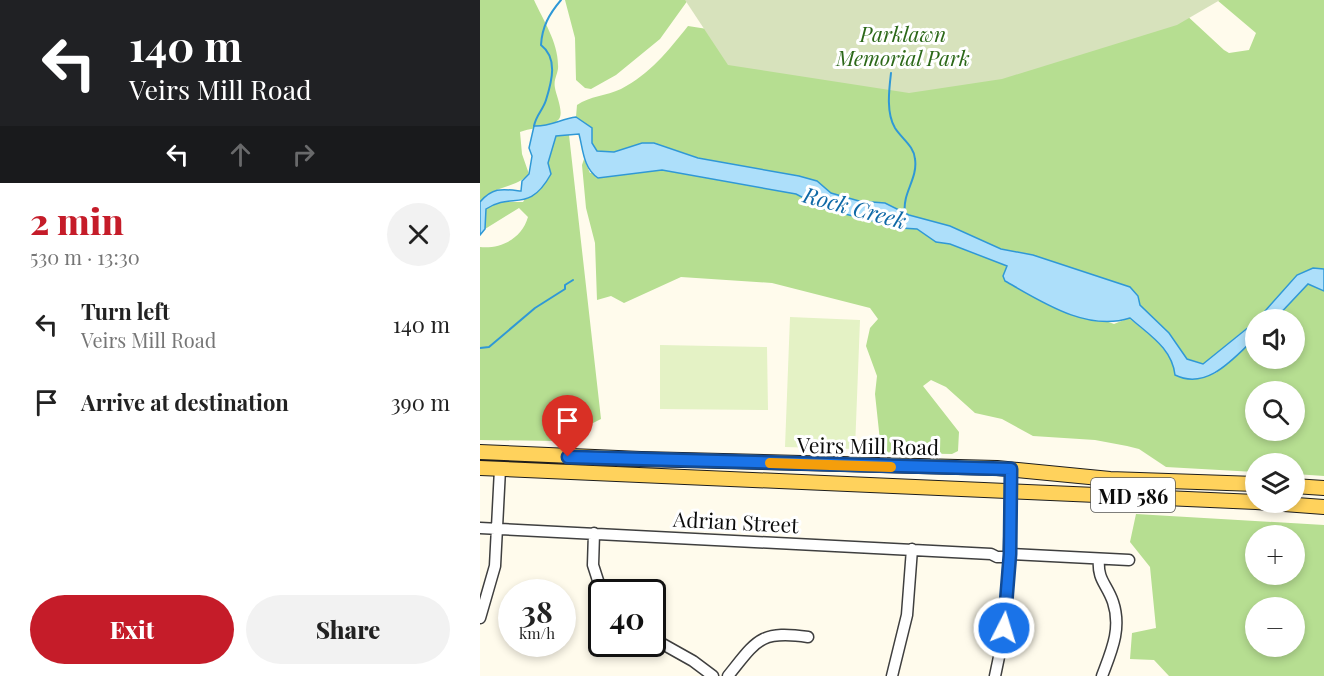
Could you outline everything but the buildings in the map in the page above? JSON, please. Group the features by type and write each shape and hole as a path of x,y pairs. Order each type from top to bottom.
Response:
{"main road":[{"name":"Veirs Mill Road","path":"480,452 1011,469 1110,479 1245,484"},
{"name":"Veirs Mill Road","path":"480,468 1245,501"},
{"path":"1305,487 1324,488"},
{"name":"Veirs Mill Road","path":"1305,506 1324,507"}],"street":[{"path":"480,618 495,566 500,469"},
{"path":"995,676 1002,645 1010,554 1011,469"},
{"name":"Adrian Street","path":"480,528 912,549 991,554 998,557 1010,554 1129,560"},
{"path":"594,533 593,565 598,579"},
{"path":"892,676 907,615 912,549"},
{"path":"1099,559 1098,572 1113,602 1117,623 1116,638 1102,676"},
{"path":"728,676 750,648 762,638 781,633 808,637"},
{"path":"666,646 693,661 713,676"}],"green space":[{"path":"480,0 534,0 556,48 558,68 555,85 561,112 559,119 551,125 520,132 522,154 529,174 493,192 480,202"},
{"path":"565,0 688,0 660,39 616,75 591,89 585,88 576,80 575,38"},
{"name":"Parklawn Memorial Park","path":"685,0 1220,0 1177,25 1002,79 909,93 728,65"},
{"path":"1046,0 1170,0 1229,53 1249,50 1256,33 1217,0 1324,0 1324,269 1319,268 1297,275 1267,309 1245,309 1245,330 1203,364 1187,359 1169,333 1140,305 1138,296 1130,287 1033,255 1001,249 950,226 909,215 885,203 859,201 831,193 817,181 698,158 654,143 614,152 597,151 592,143 592,128 576,117 577,105 621,89 641,76 666,53 688,26 720,31"},
{"path":"569,135 601,419 557,441 480,440 480,247 496,246 510,241 521,231 528,217 519,208 485,229 485,209 497,202 523,202 548,163 556,136"},
{"path":"584,159 590,173 662,170 796,194 825,209 901,228 917,229 936,242 950,244 1007,266 1003,276 1021,290 1032,295 1114,324 1129,318 1157,341 1174,363 1199,378 1216,373 1245,347 1245,369 1305,369 1305,309 1284,309 1308,284 1324,291 1324,476 1305,475 1305,453 1245,453 1245,471 1166,467 1139,449 1127,446 1095,440 1033,436 1002,419 975,413 946,387 931,380 923,386 959,432 958,451 952,454 890,453 881,450 875,394 877,376 866,346 870,328 878,319 870,308 772,283 681,277 624,303 611,296 597,300 595,243 586,208 582,165"},
{"path":"790,317 860,320 855,449 785,447"},
{"path":"660,345 767,347 768,410 660,409"},
{"path":"1136,514 1324,525 1324,676 1169,676 1154,660 1130,659 1132,633 1156,628 1150,567 1130,542"}],"water":[{"name":"Rock Creek","path":"576,117 592,128 592,143 597,151 614,152 642,143 654,143 698,158 799,176 817,181 831,193 859,201 885,203 909,215 950,226 1001,249 1033,255 1130,287 1138,296 1140,305 1169,333 1187,359 1203,364 1245,330 1245,348 1229,363 1209,376 1187,379 1175,375 1173,365 1164,350 1152,336 1130,318 1098,321 1065,313 1005,281 1003,276 1007,266 950,244 936,242 917,229 901,228 825,209 796,194 662,170 598,178 586,164 579,134 556,136 548,163 551,174 543,187 527,198 496,204 486,209 485,229 480,235 480,202 494,191 521,191 522,181 529,174 532,156 529,148 534,126"},
{"path":"1313,268 1324,269 1324,291 1308,284 1284,309 1267,309 1297,275"}],"waterway":[{"path":"534,126 546,100 552,78 550,56 541,45 543,32 561,0"},
{"name":"Rock Creek","path":"891,73 890,115 895,128 912,150 915,159 905,213"},
{"path":"480,348 489,347 535,308 565,289 565,285 573,280"}],"slow traffic":[{"path":"770,463 891,467"}],"route":[{"path":"568,457 1011,469 1010,554 1004,628"}]}
